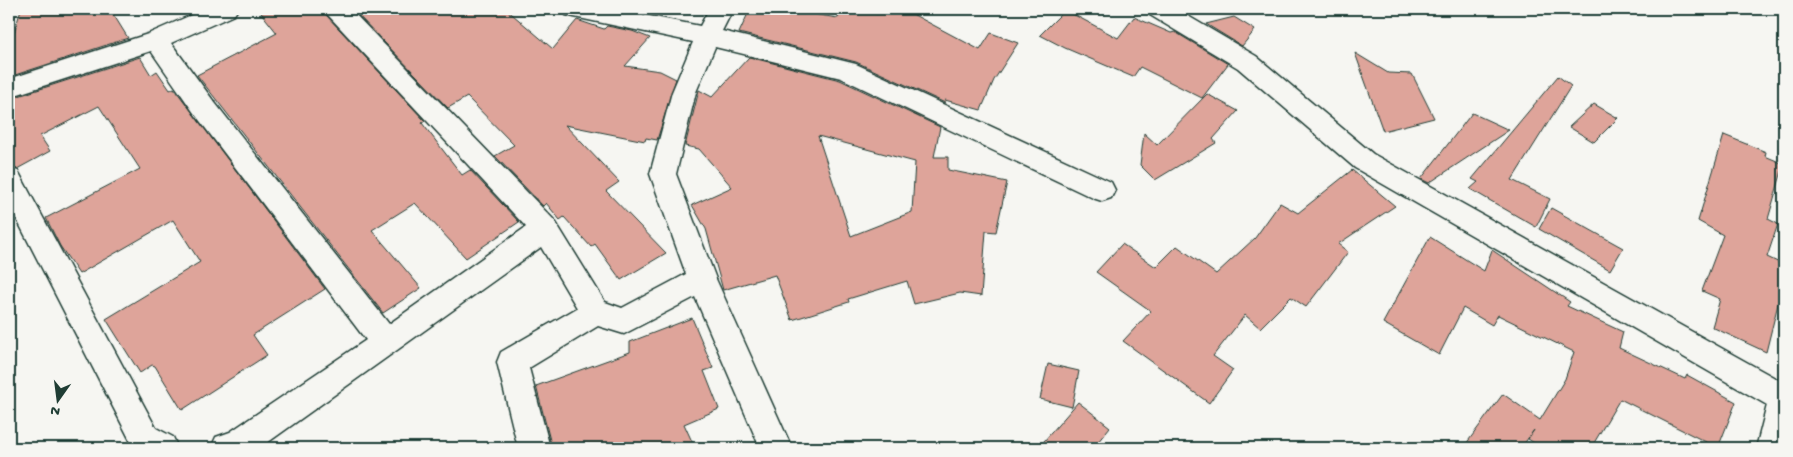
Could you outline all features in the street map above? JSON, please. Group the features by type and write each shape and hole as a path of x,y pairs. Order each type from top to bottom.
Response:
{"street":[{"path":"9,88 156,40 226,9"},
{"path":"336,9 545,229 594,312 624,321 702,279"},
{"path":"574,9 707,36 847,70 970,126 1102,190"},
{"path":"721,9 707,36 684,92 663,174 702,279 776,448"},
{"path":"1158,9 1247,62 1364,160 1784,399 1772,448"},
{"path":"156,40 203,106 386,344"},
{"path":"9,179 145,438 162,448"},
{"path":"227,448 237,446 386,344 545,229"},
{"path":"534,448 512,362 594,312"}],"building":[{"path":"21,9 110,9 128,38 9,77 9,50"},
{"path":"258,9 322,9 425,121 422,123 462,175 470,170 519,222 466,258 415,203 372,230 421,288 383,313 197,75 277,33"},
{"path":"352,9 506,9 553,49 577,20 604,29 607,26 632,31 650,38 625,66 660,71 676,79 657,140 646,138 645,141 565,125 619,182 606,191 666,253 621,280 595,244 591,247 564,217 560,220 546,203 543,206 495,156 514,145 467,97 448,108"},
{"path":"750,9 781,9 838,18 843,9 878,14 880,9 903,9 980,50 991,33 1018,43 994,80 981,110 945,100 945,103 856,62 739,33"},
{"path":"1065,10 1118,38 1134,17 1171,33 1175,32 1228,64 1202,98 1140,67 1133,77 1065,48 1040,35"},
{"path":"1234,17 1255,30 1242,46 1206,24"},
{"path":"1355,53 1388,73 1412,74 1434,118 1383,131"},
{"path":"140,57 151,75 157,71 170,90 174,88 325,289 253,335 267,355 182,410 155,366 152,365 140,373 106,319 200,262 173,220 79,274 60,246 46,218 140,169 99,106 40,136 50,151 17,169 9,166 9,99"},
{"path":"749,57 840,80 940,127 934,157 948,157 948,170 1007,182 996,232 986,231 981,296 960,293 914,304 907,281 848,299 849,302 792,320 775,275 723,290 706,229 692,205 732,187 699,149 685,146 699,90 712,97","holes":["818,136 915,162 912,212 851,236"]},
{"path":"1558,76 1571,86 1512,180 1550,199 1536,227 1470,189 1478,182 1472,179"},
{"path":"1207,94 1238,111 1213,139 1216,143 1155,180 1140,165 1144,133 1157,145"},
{"path":"1594,104 1618,118 1594,142 1569,127"},
{"path":"1472,113 1509,130 1429,183 1421,179"},
{"path":"1724,135 1766,152 1765,156 1784,164 1768,219 1778,224 1767,257 1784,265 1784,298 1780,296 1766,352 1712,327 1720,299 1702,291 1723,235 1698,221"},
{"path":"1352,170 1395,206 1338,244 1348,252 1306,307 1291,297 1260,328 1245,315 1213,356 1233,370 1209,403 1123,341 1151,311 1096,272 1122,244 1156,267 1177,246 1216,274 1255,238 1280,203 1298,213"},
{"path":"1551,208 1623,248 1610,270 1539,229"},
{"path":"1430,237 1484,271 1492,250 1570,302 1567,306 1623,332 1619,348 1685,379 1687,375 1736,402 1718,448 1620,399 1591,448 1542,448 1528,439 1534,430 1521,448 1463,448 1503,394 1540,420 1565,379 1574,352 1498,315 1492,325 1463,308 1439,355 1383,323"},
{"path":"692,318 713,368 704,371 719,409 684,424 695,448 552,448 536,386 630,352 630,342"},
{"path":"1048,364 1079,371 1072,407 1040,399"},
{"path":"1078,402 1110,427 1093,448 1038,448"}]}
